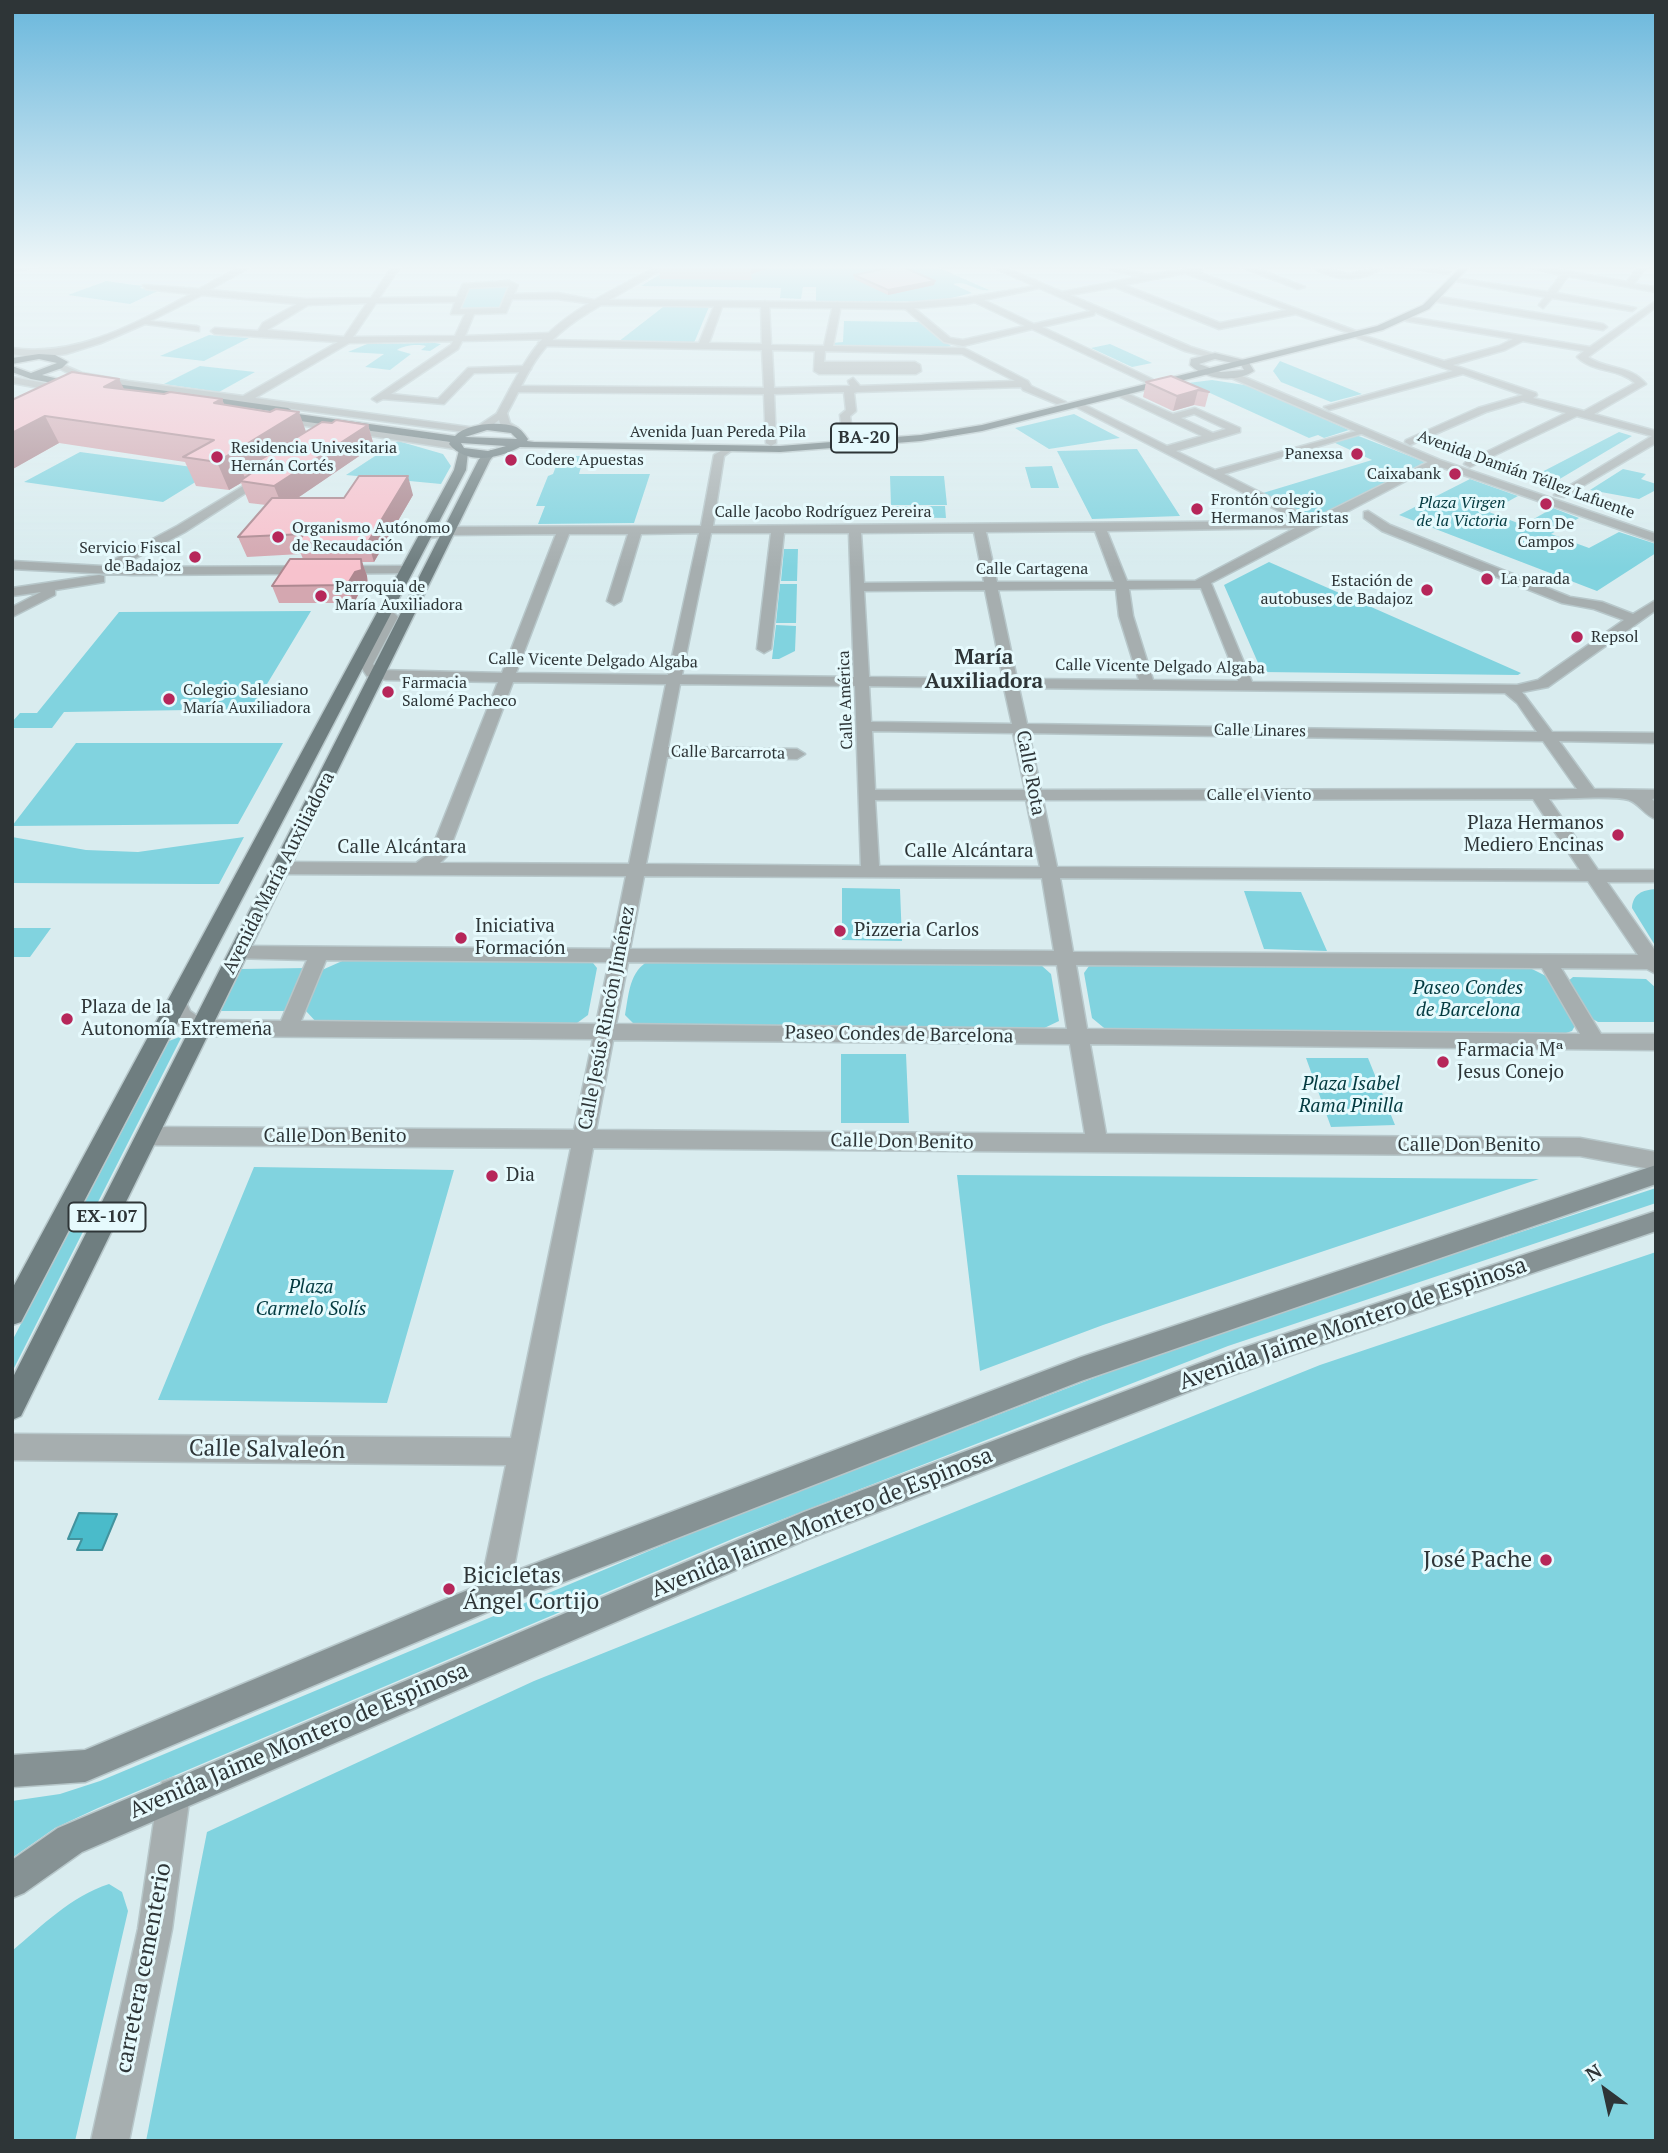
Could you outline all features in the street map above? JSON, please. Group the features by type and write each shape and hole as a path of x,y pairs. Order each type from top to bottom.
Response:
{"highway":[{"name":"BA-20","path":"26,367 39,376 93,389 465,438 521,441"},
{"path":"39,376 55,367"},
{"name":"Avenida Juan Pereda Pila","path":"521,441 771,443 848,439 951,427 1206,367"},
{"name":"Avenida Juan Pereda Pila","path":"521,441 729,449 840,446 921,438 982,428 1122,394 1197,369"},
{"path":"1197,369 1226,375"},
{"path":"514,430 521,441 491,453 465,438 514,430"}],"main road":[{"path":"1226,375 1234,367"},
{"name":"Avenida María Auxiliadora","path":"12,1314 460,470 465,438"},
{"name":"Avenida María Auxiliadora","path":"12,1407 281,868 382,676 485,459 491,453"},
{"path":"246,873 281,868"},
{"path":"12,1771 85,1766 494,1594 1081,1369 1656,1174"},
{"name":"Avenida Jaime Montero de Espinosa","path":"12,1881 70,1840 817,1521 1224,1366 1656,1221"}],"street":[{"path":"67,367 79,375 116,382 354,414 465,438"},
{"path":"246,399 300,367"},
{"path":"354,414 424,367"},
{"path":"769,367 771,443"},
{"path":"819,367 819,371 916,371 915,367"},
{"path":"998,367 1026,384 1027,388 1061,402"},
{"path":"1120,367 1149,381"},
{"name":"Avenida Damián Téllez Lafuente","path":"1251,367 1329,407 1410,442 1529,484 1656,538"},
{"path":"1448,367 1573,407 1581,413"},
{"path":"1470,464 1642,384 1633,376 1606,367"},
{"path":"14,380 84,393 339,429 465,438 502,413 526,369 472,369 440,402 380,396"},
{"path":"852,371 856,389"},
{"path":"1329,407 1460,372"},
{"name":"Avenida Damián Téllez Lafuente","path":"1226,375 1436,462 1656,527"},
{"path":"14,380 39,376"},
{"path":"848,439 845,415 851,411 849,391 862,387 1026,384"},
{"path":"1285,398 1305,402 1396,441 1410,442 1482,410 1512,393 1498,385"},
{"path":"515,389 856,389"},
{"path":"65,402 84,393"},
{"path":"1122,394 1212,437"},
{"path":"1482,410 1519,398 1531,399 1656,436"},
{"path":"1077,405 1313,524"},
{"path":"1166,450 1236,430 1195,411 1171,418"},
{"path":"502,413 505,425 514,430"},
{"path":"327,436 339,429"},
{"path":"1213,474 1360,430 1374,432"},
{"path":"1562,500 1656,436"},
{"name":"Calle Jesús Rincón Jiménez","path":"494,1594 719,455 729,449"},
{"path":"1436,462 1447,460 1509,481 1529,484"},
{"name":"Calle Jacobo Rodríguez Pereira","path":"425,535 449,531 1222,527 1313,524 1436,462"},
{"path":"12,613 61,586 104,570 181,529 280,466"},
{"path":"1348,507 1567,600 1588,601 1656,625"},
{"path":"1247,685 1205,583 1313,524"},
{"name":"Calle América","path":"855,527 870,872"},
{"name":"Calle Rota","path":"979,527 1050,873 1097,1143"},
{"path":"1099,527 1122,586 1126,616 1147,684"},
{"name":"Calle Jacobo Rodríguez Pereira","path":"1222,527 1271,547"},
{"path":"764,649 778,528"},
{"path":"614,601 636,529"},
{"path":"420,869 438,856 564,530"},
{"path":"132,571 135,554"},
{"path":"12,565 132,571 404,574"},
{"path":"12,573 42,567"},
{"path":"12,579 42,567"},
{"path":"61,586 68,569"},
{"path":"17,589 61,586 94,579 404,574"},
{"name":"Calle Cartagena","path":"858,587 1189,586 1205,583"},
{"name":"Calle Vicente Delgado Algaba","path":"382,676 1526,688 1544,684 1656,604"},
{"path":"382,676 368,670 366,664 391,617 385,612"},
{"path":"1508,688 1521,700 1589,794"},
{"name":"Calle Linares","path":"864,726 1656,738"},
{"name":"Calle Barcarrota","path":"660,752 797,754"},
{"name":"Calle el Viento","path":"867,795 1628,794 1652,800"},
{"path":"1538,795 1654,965"},
{"name":"Calle Alcántara","path":"281,868 1656,876"},
{"path":"239,953 1548,962 1654,965"},
{"path":"288,1028 320,953"},
{"path":"1548,962 1595,1042"},
{"path":"177,1003 180,1015 188,1023 201,1028"},
{"name":"Paseo Condes de Barcelona","path":"201,1028 1656,1042"},
{"name":"Calle Don Benito","path":"148,1136 1580,1147 1656,1161"},
{"name":"Calle Salvaleón","path":"12,1447 522,1452"},
{"name":"carretera cementerio","path":"110,2141 155,1929 174,1794"}],"green space":[{"path":"197,367 255,372 219,392 164,384"},
{"path":"369,367 393,367 390,370"},
{"path":"1275,367 1296,367 1362,394 1331,402 1281,382 1273,371"},
{"path":"1212,380 1251,386 1349,430 1324,438 1318,435 1309,438 1188,383"},
{"path":"1074,414 1120,438 1049,449 1015,428"},
{"path":"1619,432 1632,436 1558,480 1564,482 1555,488 1535,481 1543,477 1538,474"},
{"path":"1356,435 1425,462 1319,518 1300,514 1263,493 1372,460 1333,442"},
{"path":"398,441 443,454 451,466 441,484 346,475"},
{"path":"1137,449 1180,516 1092,519 1057,451"},
{"path":"80,452 215,470 163,502 24,482"},
{"path":"560,456 584,456 579,474 650,474 634,523 538,524 545,506 536,506 548,476 553,474"},
{"path":"1052,466 1059,488 1031,488 1025,467"},
{"path":"1623,469 1646,474 1641,479 1656,484 1656,490 1639,499 1590,490"},
{"path":"890,476 944,476 947,505 891,505"},
{"name":"Plaza Virgen de la Victoria","path":"1470,479 1518,496 1489,512 1523,525 1553,508 1579,518 1551,534 1589,548 1619,532 1656,544 1656,553 1597,591 1399,515"},
{"path":"892,506 945,506 946,518 892,517"},
{"path":"784,549 798,549 797,581 781,581"},
{"path":"1269,562 1521,673 1262,672 1224,585"},
{"path":"780,584 797,584 796,623 776,623"},
{"path":"311,611 252,709 64,712 52,728 12,728 12,722 20,713 37,713 119,612"},
{"path":"776,625 796,626 795,651 779,659 772,659"},
{"path":"76,743 283,743 238,824 12,826"},
{"path":"12,837 86,850 138,852 244,837 219,884 200,884 12,883"},
{"path":"842,888 900,889 902,941 842,940"},
{"path":"1656,889 1656,947 1632,908 1634,899 1639,894"},
{"path":"1244,891 1301,892 1327,951 1264,949"},
{"path":"12,928 51,928 30,957 12,957"},
{"path":"349,958 580,959 593,963 597,968 588,1015 577,1023 562,1027 319,1025 306,1011 322,970"},
{"path":"650,960 1041,965 1051,974 1059,1021 1038,1031 638,1028 625,1015 634,977"},
{"name":"Paseo Condes de Barcelona","path":"1097,963 1526,966 1550,978 1577,1022 1572,1031 1560,1035 1109,1032 1092,1018 1084,973 1089,966"},
{"path":"307,968 289,1011 219,1011 240,969"},
{"name":"Paseo Condes de Barcelona","path":"1573,977 1646,979 1656,988 1656,1022 1598,1022 1589,1017 1567,982"},
{"path":"182,1036 12,1372 12,1341 169,1041"},
{"path":"841,1054 906,1054 909,1123 841,1123"},
{"name":"Plaza Isabel Rama Pinilla","path":"1306,1058 1368,1058 1395,1125 1331,1127"},
{"name":"Plaza Carmelo Solís","path":"254,1167 454,1170 387,1403 158,1400"},
{"path":"957,1175 1539,1179 1103,1325 980,1371"},
{"path":"1656,1188 1656,1203 1228,1346 737,1537 98,1808 55,1828 12,1858 12,1801 60,1794 100,1781 730,1517 1217,1331"},
{"path":"1656,1252 1656,2141 146,2141 207,1832 534,1681 1320,1365"},
{"path":"109,1884 122,1892 128,1911 75,2141 12,2141 12,1951 69,1904"}],"shaded area":[{"path":"79,1513 117,1514 102,1550 77,1550 82,1539 68,1539"}],"building":[{"path":"72,372 119,379 104,387 222,399 214,403 270,412 276,409 299,412 217,462 183,457 214,440 45,416 12,433 12,400"},
{"path":"1171,376 1209,392 1198,390 1177,396 1146,382"},
{"path":"336,420 368,425 274,486 240,481 253,472 242,471 322,422 332,423"},
{"path":"359,476 408,476 368,542 297,543 304,534 238,537 272,498 344,498"},
{"path":"290,559 361,559 362,570 355,572 347,585 272,586"}],"place":[{"name":"Panexsa","path":"1357,454"},
{"name":"Residencia Univesitaria Hernán Cortés","path":"217,457"},
{"name":"Codere Apuestas","path":"511,460"},
{"name":"Caixabank","path":"1455,474"},
{"name":"Forn De Campos","path":"1546,504"},
{"name":"Frontón colegio Hermanos Maristas","path":"1197,509"},
{"name":"Organismo Autónomo de Recaudación","path":"278,537"},
{"name":"Servicio Fiscal de Badajoz","path":"195,557"},
{"name":"La parada","path":"1487,579"},
{"name":"Estación de autobuses de Badajoz","path":"1427,590"},
{"name":"Parroquia de María Auxiliadora","path":"321,596"},
{"name":"Repsol","path":"1577,637"},
{"name":"Farmacia Salomé Pacheco","path":"388,692"},
{"name":"Colegio Salesiano María Auxiliadora","path":"169,699"},
{"name":"Plaza Hermanos Mediero Encinas","path":"1618,835"},
{"name":"Pizzeria Carlos","path":"840,931"},
{"name":"Iniciativa Formación","path":"461,938"},
{"name":"Plaza de la Autonomía Extremeña","path":"67,1019"},
{"name":"Farmacia Mª Jesus Conejo","path":"1443,1062"},
{"name":"Dia","path":"492,1176"},
{"name":"José Pache","path":"1546,1560"},
{"name":"Bicicletas Ángel Cortijo","path":"449,1589"}],"district":[{"name":"María Auxiliadora","path":"984,670"}]}
